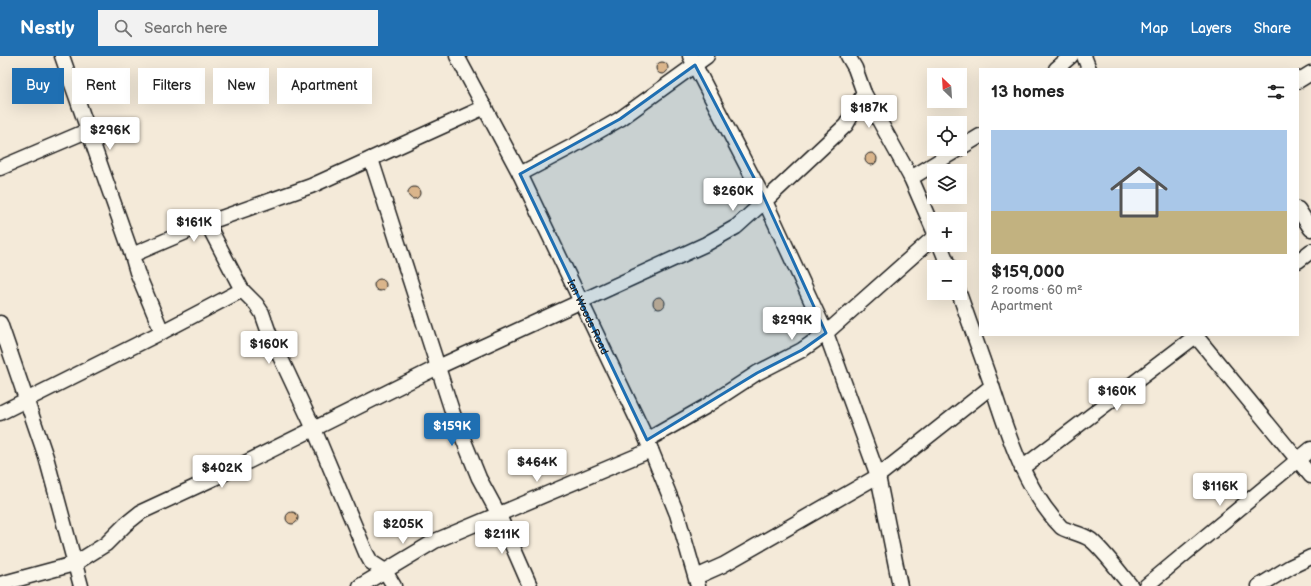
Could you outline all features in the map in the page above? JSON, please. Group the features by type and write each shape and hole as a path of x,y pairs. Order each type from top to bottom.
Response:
{"street":[{"path":"62,56 137,272 162,332"},
{"name":"Ian Woods Road","path":"457,56 520,174 649,445 677,514 697,581"},
{"path":"520,174 620,119 693,60 707,56"},
{"path":"848,56 856,62 864,93 912,178 927,214"},
{"path":"1057,68 1071,56"},
{"path":"1084,56 1090,68"},
{"path":"693,60 765,201 826,333 878,476 900,586"},
{"path":"1299,80 1311,73"},
{"path":"0,584 74,564 106,544 126,524 141,512 314,429 438,367 706,244 736,227 846,125 864,93"},
{"path":"132,255 207,223 311,186 485,107"},
{"path":"0,168 88,130"},
{"path":"912,178 979,137"},
{"path":"371,159 438,367 467,450 479,478 498,513 530,586"},
{"path":"1299,211 1311,229"},
{"path":"207,223 242,290 256,304 262,313 269,333 314,429 366,553 371,562 385,571 394,586"},
{"path":"360,586 435,541 649,445 757,373 802,350 826,333 927,243"},
{"path":"1299,260 1311,251"},
{"path":"0,413 242,290"},
{"path":"964,300 975,317 979,333"},
{"path":"0,323 46,457 81,586"},
{"path":"980,336 992,386 1009,438 1022,468 1046,509 1063,529 1080,533 1092,540 1131,586"},
{"path":"1022,468 1195,336"},
{"path":"1197,336 1311,476"},
{"path":"697,581 878,476 992,386"},
{"path":"1146,586 1311,448"},
{"path":"1259,586 1290,567 1311,557"}],"highlighted area":[{"path":"695,65 763,195 826,333 802,350 757,373 647,440 520,174 620,119"}],"building":[{"path":"660,62 664,62 668,68 664,74 660,74 656,70 656,66"},
{"path":"869,153 873,153 877,159 873,165 869,165 865,161 865,157"},
{"path":"412,187 416,187 420,193 416,199 412,199 408,195 408,191"},
{"path":"378,279 382,279 386,285 382,291 378,291 374,287 374,283"},
{"path":"657,297 661,297 665,303 661,309 657,309 653,305 653,301"},
{"path":"290,512 294,512 298,518 294,524 290,524 286,520 286,516"}]}
